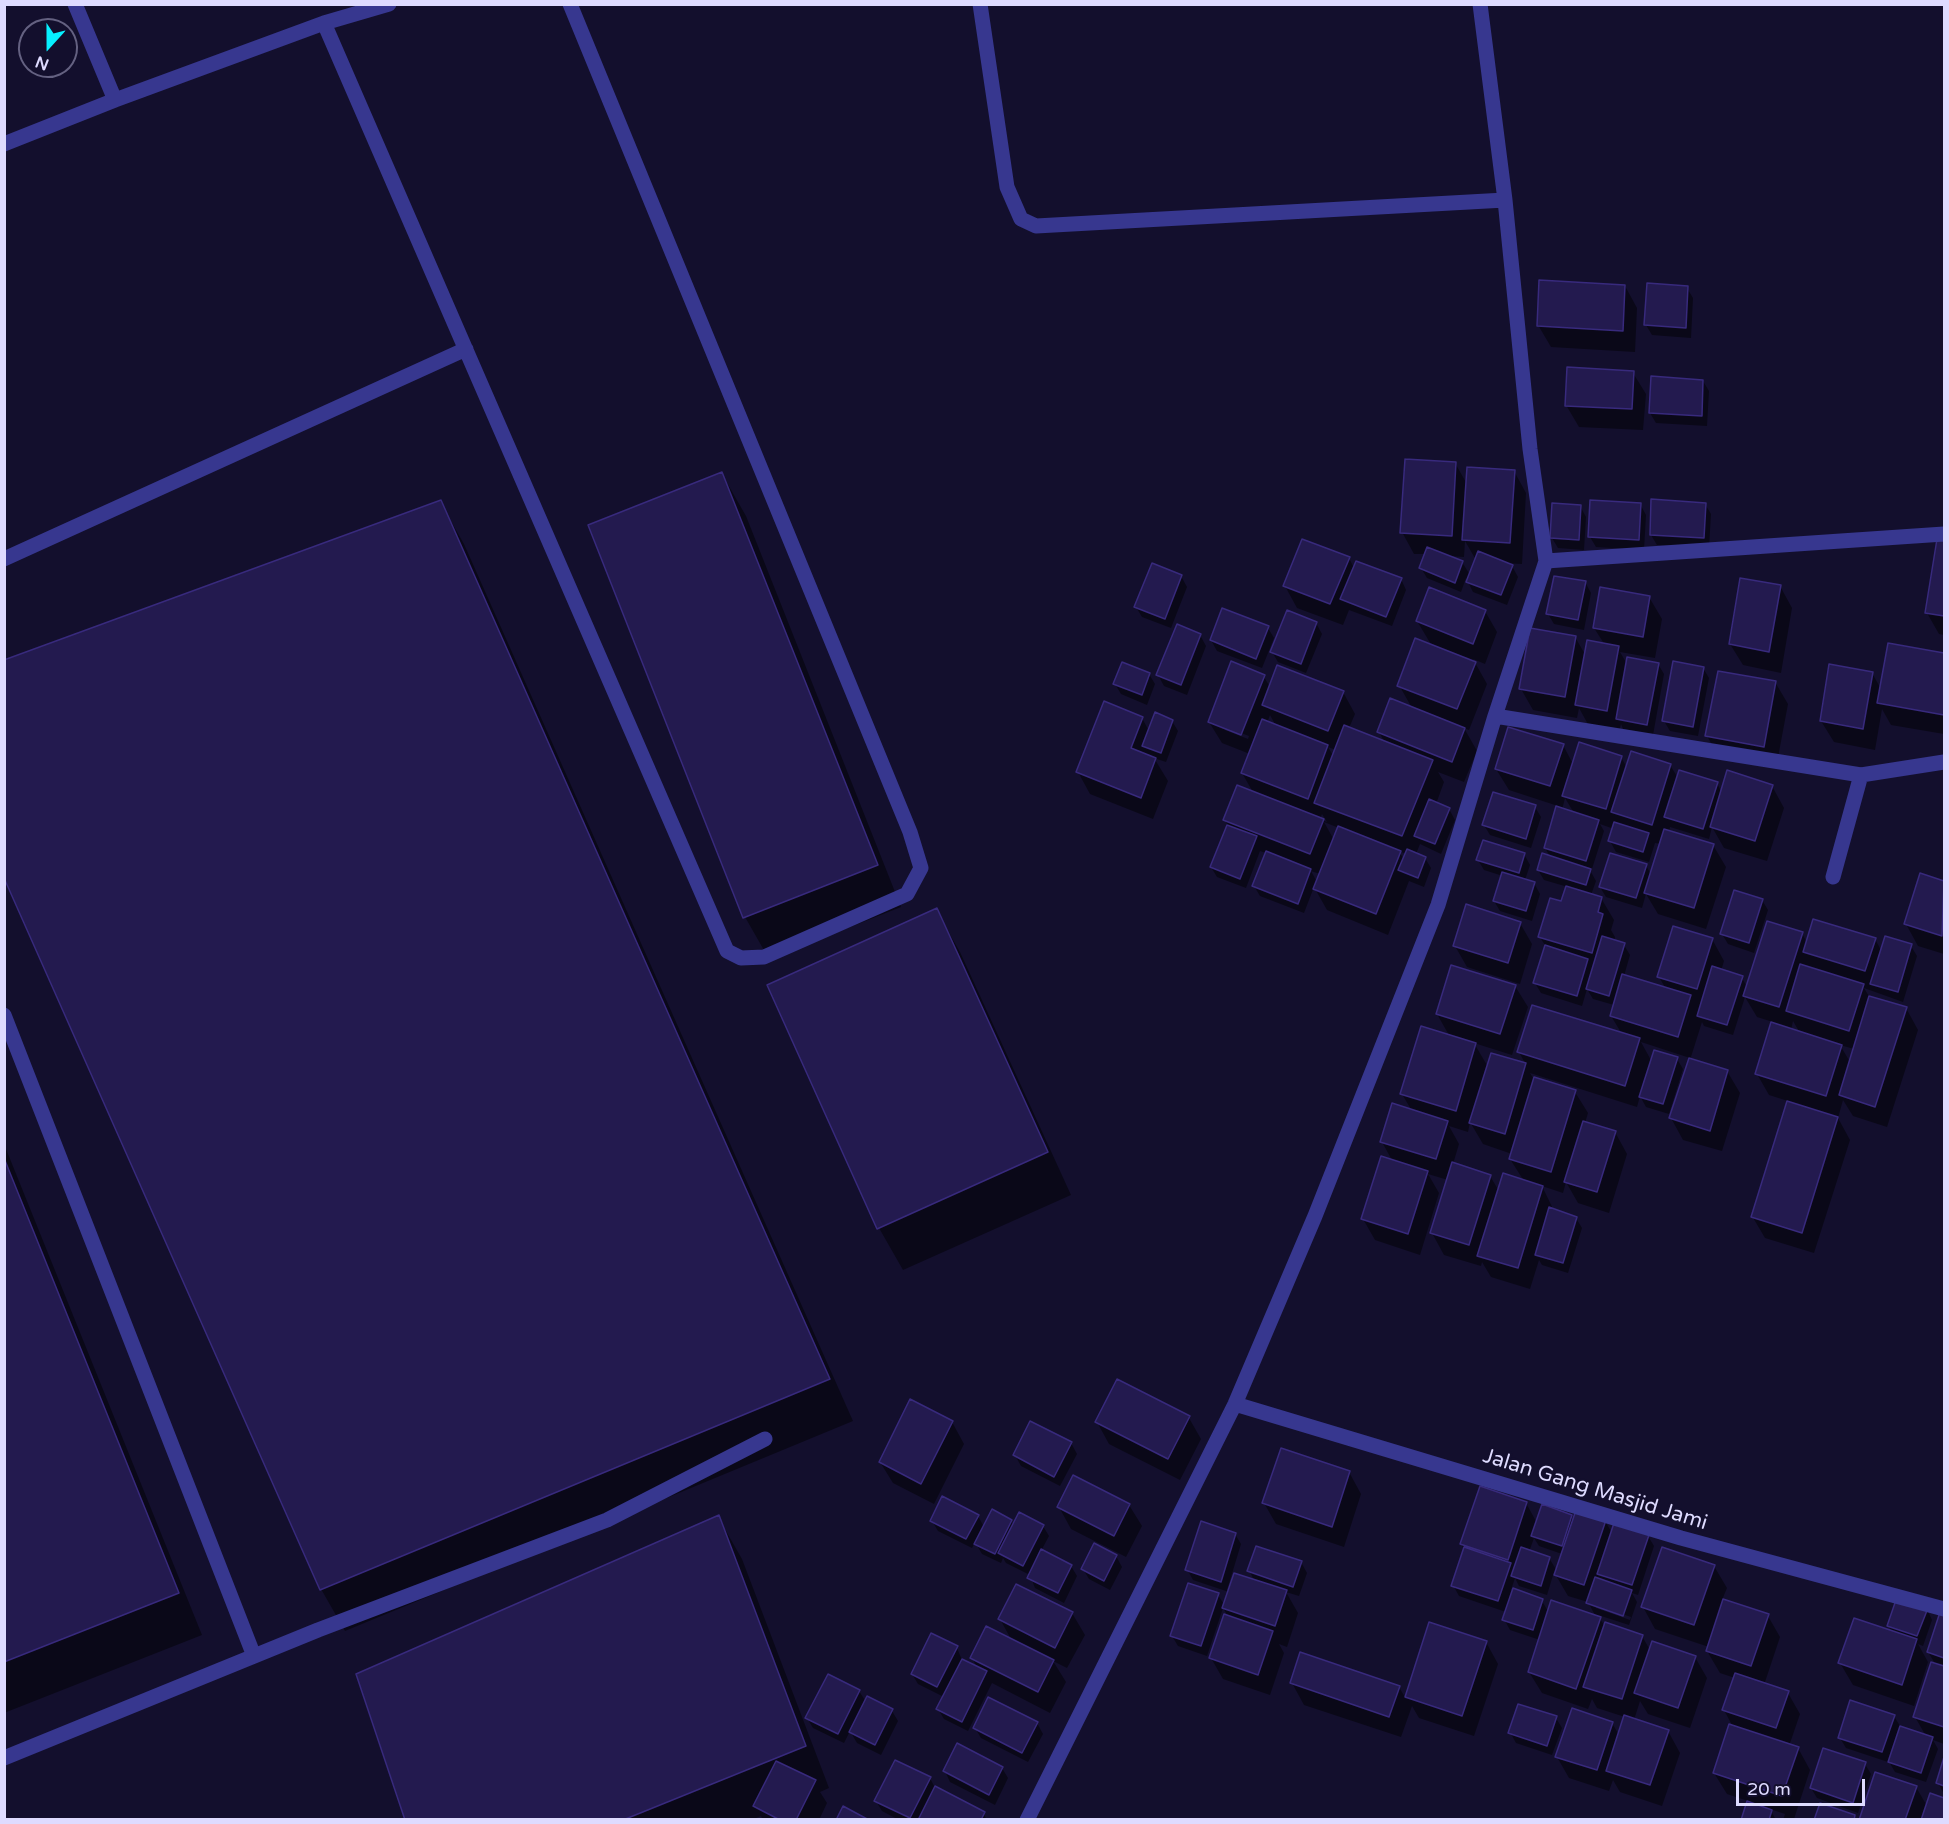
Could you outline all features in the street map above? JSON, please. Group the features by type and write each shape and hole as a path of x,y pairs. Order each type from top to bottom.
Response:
{"street":[{"path":"75,4 115,100"},
{"path":"4,144 115,100 324,23 388,4"},
{"path":"324,23 727,951 741,958 764,957 907,894 921,868 910,832 570,4"},
{"path":"980,4 1007,187 1021,219 1036,226 1505,200"},
{"path":"1027,1820 1235,1404 1323,1198 1438,905 1495,716 1546,561 1530,449 1505,200 1480,4"},
{"path":"4,560 466,349"},
{"path":"1546,561 1944,534"},
{"path":"1495,716 1861,775 1944,762"},
{"path":"1833,877 1861,775"},
{"path":"4,1015 254,1656"},
{"name":"Jalan Gang Masjid Jami","path":"1235,1404 1681,1538 1944,1609"},
{"path":"4,1758 254,1656 607,1520 765,1439"}],"building":[{"path":"1539,280 1625,285 1623,331 1537,326"},
{"path":"1647,283 1688,286 1686,328 1644,325"},
{"path":"1567,367 1634,371 1632,409 1565,406"},
{"path":"1651,376 1703,380 1702,416 1649,413"},
{"path":"1405,459 1456,462 1452,536 1400,533"},
{"path":"1467,467 1515,470 1510,543 1462,540"},
{"path":"722,472 878,865 743,918 588,525"},
{"path":"1651,499 1706,503 1704,538 1650,535"},
{"path":"441,500 830,1379 320,1590 4,878 4,660"},
{"path":"1590,500 1641,503 1639,540 1588,537"},
{"path":"1552,503 1581,505 1579,540 1550,538"},
{"path":"1302,539 1350,557 1330,604 1283,586"},
{"path":"1937,539 1944,541 1944,616 1925,613"},
{"path":"1427,547 1463,561 1455,583 1419,568"},
{"path":"1478,551 1513,565 1501,595 1466,582"},
{"path":"1356,561 1402,578 1386,617 1340,599"},
{"path":"1152,563 1182,575 1165,619 1134,607"},
{"path":"1554,576 1586,581 1578,620 1546,614"},
{"path":"1740,578 1781,585 1769,652 1729,644"},
{"path":"1429,587 1486,610 1473,644 1416,621"},
{"path":"1600,587 1650,596 1643,637 1593,628"},
{"path":"1222,608 1269,626 1256,659 1210,640"},
{"path":"1287,610 1317,622 1301,664 1270,652"},
{"path":"1177,624 1201,634 1181,685 1156,675"},
{"path":"1530,628 1576,636 1565,697 1519,689"},
{"path":"1415,638 1476,662 1457,709 1397,686"},
{"path":"1587,640 1619,646 1607,711 1575,705"},
{"path":"1888,643 1944,653 1944,715 1877,703"},
{"path":"1627,657 1659,663 1647,725 1616,719"},
{"path":"1231,661 1265,675 1241,735 1208,722"},
{"path":"1673,661 1704,667 1693,727 1662,721"},
{"path":"1122,662 1150,673 1142,695 1113,684"},
{"path":"1829,664 1873,672 1863,729 1820,721"},
{"path":"1277,665 1344,691 1328,731 1262,705"},
{"path":"1718,671 1776,681 1764,747 1705,736"},
{"path":"1390,698 1465,728 1452,762 1377,732"},
{"path":"1104,701 1143,717 1131,748 1156,758 1141,798 1076,772"},
{"path":"1155,712 1173,720 1161,753 1142,746"},
{"path":"1262,719 1328,745 1308,799 1241,773"},
{"path":"1344,725 1433,760 1402,836 1314,803"},
{"path":"1508,727 1564,744 1550,786 1495,769"},
{"path":"1579,742 1622,756 1606,809 1562,796"},
{"path":"1631,751 1671,764 1652,825 1611,812"},
{"path":"1679,770 1718,782 1703,829 1664,817"},
{"path":"1727,770 1773,785 1755,841 1710,827"},
{"path":"1237,785 1324,819 1310,854 1223,820"},
{"path":"1493,792 1536,805 1526,839 1482,825"},
{"path":"1429,799 1450,808 1435,844 1414,836"},
{"path":"1556,806 1599,820 1586,861 1544,848"},
{"path":"1614,822 1649,833 1643,852 1608,841"},
{"path":"1227,825 1257,836 1240,879 1210,867"},
{"path":"1338,826 1401,851 1376,914 1313,889"},
{"path":"1664,829 1714,844 1694,908 1644,893"},
{"path":"1483,840 1525,853 1519,873 1476,860"},
{"path":"1407,849 1426,857 1418,878 1398,870"},
{"path":"1266,851 1311,869 1298,904 1252,886"},
{"path":"1542,853 1591,869 1586,885 1537,870"},
{"path":"1610,853 1647,864 1636,898 1599,887"},
{"path":"1502,872 1535,882 1526,911 1493,901"},
{"path":"1920,873 1944,881 1942,936 1904,924"},
{"path":"1566,886 1602,897 1598,912 1603,914 1592,953 1538,937 1550,898 1561,901"},
{"path":"1734,890 1763,899 1749,943 1720,934"},
{"path":"1466,904 1521,922 1508,963 1453,946"},
{"path":"937,908 1048,1152 877,1229 767,985"},
{"path":"1813,919 1876,938 1865,971 1803,952"},
{"path":"1767,921 1803,932 1779,1007 1743,996"},
{"path":"1673,926 1713,938 1697,989 1657,977"},
{"path":"1602,936 1625,943 1609,996 1586,989"},
{"path":"1885,936 1912,944 1898,992 1870,984"},
{"path":"1545,945 1588,959 1577,996 1533,983"},
{"path":"1800,964 1864,984 1849,1031 1786,1011"},
{"path":"1451,965 1516,985 1500,1034 1436,1014"},
{"path":"1712,966 1743,976 1727,1025 1697,1016"},
{"path":"1622,974 1691,995 1678,1037 1610,1016"},
{"path":"1869,996 1907,1007 1875,1107 1839,1095"},
{"path":"1532,1005 1640,1038 1625,1086 1517,1052"},
{"path":"1771,1022 1842,1045 1826,1096 1755,1074"},
{"path":"1421,1026 1476,1043 1456,1111 1400,1094"},
{"path":"1654,1050 1678,1057 1663,1104 1639,1097"},
{"path":"1491,1053 1526,1063 1505,1134 1469,1123"},
{"path":"1689,1058 1728,1070 1710,1131 1669,1118"},
{"path":"1534,1077 1576,1090 1551,1172 1509,1159"},
{"path":"1787,1101 1838,1117 1802,1233 1751,1217"},
{"path":"1392,1103 1448,1121 1436,1159 1380,1142"},
{"path":"1583,1121 1616,1131 1597,1192 1564,1182"},
{"path":"1381,1156 1428,1171 1408,1234 1361,1219"},
{"path":"4,1158 179,1593 4,1662"},
{"path":"1452,1162 1491,1175 1469,1245 1430,1233"},
{"path":"1503,1173 1543,1186 1518,1268 1477,1256"},
{"path":"1549,1207 1577,1217 1563,1263 1535,1255"},
{"path":"1117,1379 1190,1416 1168,1459 1095,1422"},
{"path":"910,1399 953,1421 921,1484 879,1462"},
{"path":"1030,1421 1072,1442 1054,1477 1013,1455"},
{"path":"1281,1448 1350,1471 1332,1527 1262,1503"},
{"path":"1073,1475 1130,1504 1114,1536 1057,1507"},
{"path":"1480,1486 1527,1502 1508,1560 1460,1544"},
{"path":"942,1496 979,1515 966,1539 930,1521"},
{"path":"1542,1504 1572,1515 1562,1546 1531,1536"},
{"path":"992,1509 1012,1520 995,1554 974,1544"},
{"path":"1576,1510 1606,1520 1584,1585 1554,1575"},
{"path":"1019,1512 1044,1525 1023,1566 998,1553"},
{"path":"719,1515 806,1746 623,1820 405,1820 356,1674"},
{"path":"1201,1521 1236,1533 1221,1582 1185,1570"},
{"path":"1614,1523 1649,1535 1632,1585 1597,1574"},
{"path":"1094,1543 1117,1555 1104,1581 1081,1569"},
{"path":"1256,1546 1302,1561 1293,1587 1247,1571"},
{"path":"1464,1547 1511,1563 1498,1601 1451,1586"},
{"path":"1521,1547 1550,1557 1541,1586 1511,1576"},
{"path":"1662,1547 1715,1565 1694,1625 1641,1607"},
{"path":"1041,1549 1072,1565 1058,1593 1027,1578"},
{"path":"1234,1573 1287,1590 1275,1626 1222,1608"},
{"path":"1595,1577 1632,1590 1623,1616 1586,1603"},
{"path":"1188,1583 1219,1593 1201,1646 1170,1636"},
{"path":"1016,1584 1073,1612 1055,1648 998,1619"},
{"path":"1513,1588 1543,1599 1533,1630 1502,1620"},
{"path":"1897,1597 1928,1608 1917,1636 1887,1626"},
{"path":"1723,1599 1769,1614 1751,1666 1706,1651"},
{"path":"1551,1600 1601,1617 1576,1689 1528,1672"},
{"path":"1941,1609 1944,1611 1944,1658 1927,1652"},
{"path":"1224,1614 1273,1631 1258,1675 1209,1658"},
{"path":"1854,1618 1917,1639 1902,1685 1838,1663"},
{"path":"1429,1622 1487,1641 1462,1716 1405,1697"},
{"path":"1605,1622 1643,1635 1622,1699 1583,1687"},
{"path":"986,1626 1054,1660 1038,1692 970,1658"},
{"path":"931,1633 958,1646 937,1687 911,1674"},
{"path":"1652,1641 1696,1656 1678,1708 1634,1693"},
{"path":"1300,1652 1400,1686 1389,1717 1290,1683"},
{"path":"962,1659 987,1671 962,1722 936,1709"},
{"path":"1931,1662 1944,1666 1944,1727 1913,1717"},
{"path":"1735,1673 1789,1691 1776,1728 1722,1710"},
{"path":"828,1674 860,1690 838,1734 805,1718"},
{"path":"867,1696 893,1709 875,1745 849,1732"},
{"path":"988,1697 1038,1722 1022,1753 973,1728"},
{"path":"1850,1700 1895,1715 1882,1752 1838,1738"},
{"path":"1518,1704 1557,1716 1547,1746 1508,1733"},
{"path":"1572,1708 1613,1722 1597,1770 1555,1757"},
{"path":"1624,1715 1669,1730 1650,1785 1606,1771"},
{"path":"1729,1724 1799,1747 1782,1796 1713,1773"},
{"path":"1900,1726 1933,1737 1921,1773 1888,1762"},
{"path":"957,1743 1003,1767 989,1795 943,1771"},
{"path":"1823,1748 1866,1762 1853,1803 1810,1788"},
{"path":"1944,1757 1944,1786 1936,1783"},
{"path":"895,1760 931,1777 910,1818 874,1801"},
{"path":"776,1761 816,1780 796,1820 780,1820 753,1806"},
{"path":"1875,1772 1917,1786 1905,1820 1859,1820"},
{"path":"935,1786 985,1812 981,1820 918,1820"},
{"path":"1930,1793 1944,1798 1944,1820 1921,1820"},
{"path":"1747,1801 1772,1810 1769,1820 1741,1820"},
{"path":"1820,1803 1855,1815 1854,1820 1814,1820"},
{"path":"843,1806 869,1820 836,1820"}]}
